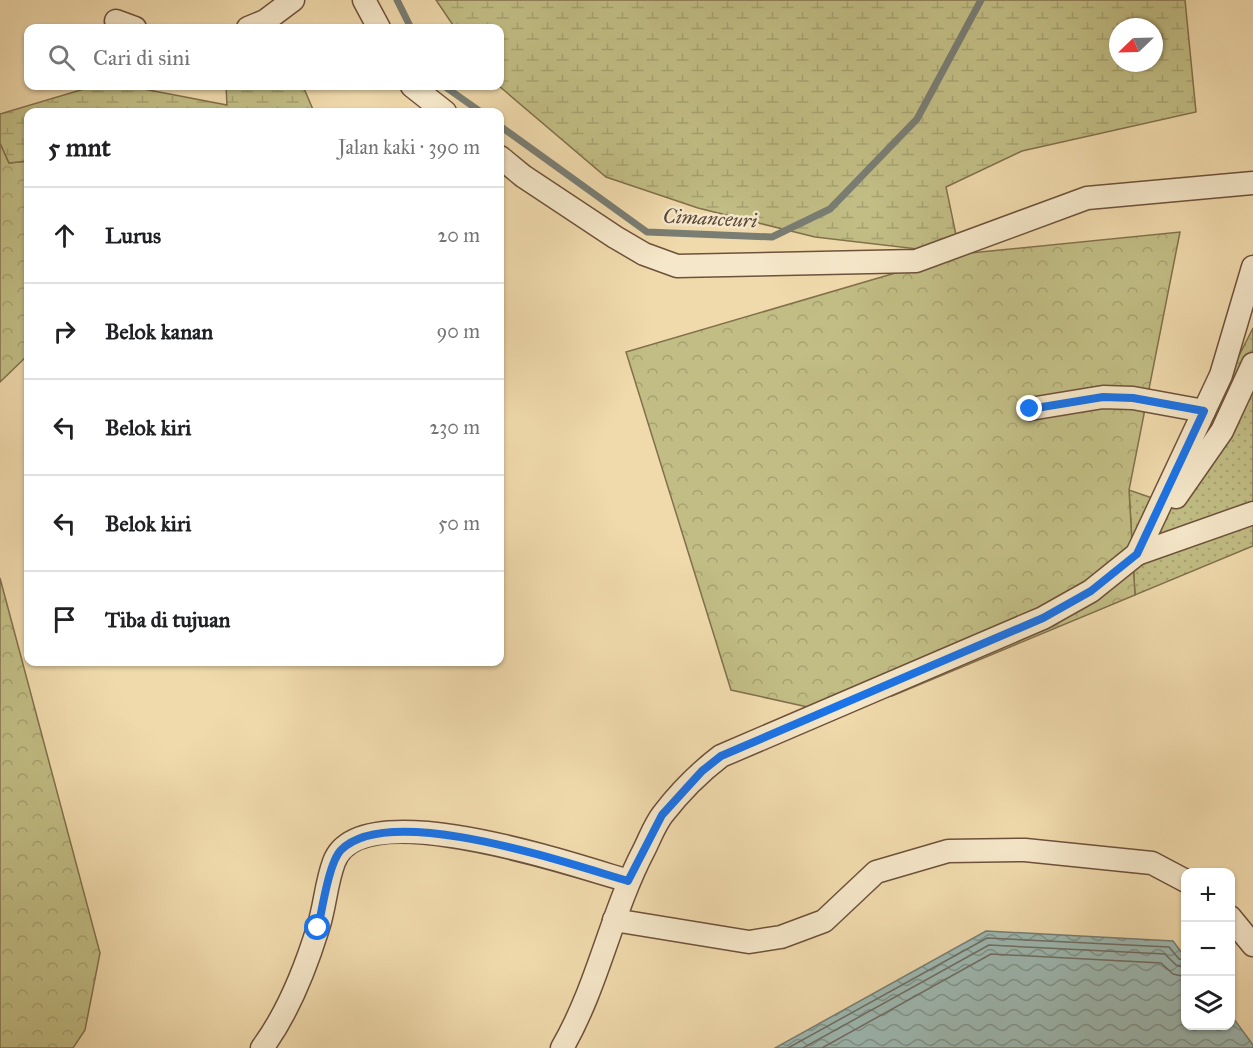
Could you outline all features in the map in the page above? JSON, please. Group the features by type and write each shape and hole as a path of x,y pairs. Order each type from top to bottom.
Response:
{"street":[{"path":"258,24 266,21 293,0"},
{"path":"364,0 377,24"},
{"path":"417,90 440,108"},
{"path":"504,160 523,176 615,237 644,254 677,266 916,261 1087,198 1253,183"},
{"path":"1137,554 1221,375 1253,267"},
{"path":"562,1048 591,981 628,881 662,815 702,771 721,756 1043,618 1091,591 1137,554 1222,431 1253,364"},
{"path":"1030,409 1103,397 1133,398 1204,411"},
{"path":"1137,554 1253,513"},
{"path":"262,1048 280,1023 318,928 334,861 341,849 363,836 382,833 438,833 516,848 628,881"},
{"path":"614,920 748,942 781,937 824,921 876,872 948,851 1025,850 1152,863 1181,879"},
{"path":"1235,922 1253,945"}],"green space":[{"path":"436,0 1185,0 1196,112 1022,151 946,187 960,254 815,237 698,208 606,177 504,90 504,24 452,24"},
{"path":"81,90 149,90 227,105 226,90 305,90 312,108 24,108 24,161 9,163 0,143 0,114"},
{"path":"0,143 9,163 24,161 24,359 0,382"},
{"path":"1180,232 1129,490 1135,595 892,696 812,708 731,690 626,352 960,254"},
{"path":"1253,328 1253,546 1135,595 1129,490 1164,502"},
{"path":"0,578 100,953 85,1030 73,1048 0,1048"}],"water":[{"path":"986,931 1173,941 1181,952 1181,1030 1235,1030 1235,1020 1253,1045 1253,1048 775,1048"}],"waterway":[{"name":"Cimanceuri","path":"397,0 409,24"},
{"name":"Cimanceuri","path":"504,129 647,232 772,237 830,209 917,119 981,0"},
{"name":"Cimanceuri","path":"450,90 475,108"}],"route":[{"path":"318,928 334,861 341,849 363,836 382,833 438,833 516,848 628,881 662,815 702,771 721,756 1043,618 1091,591 1137,554 1204,411 1133,398 1103,397 1030,409"}]}
